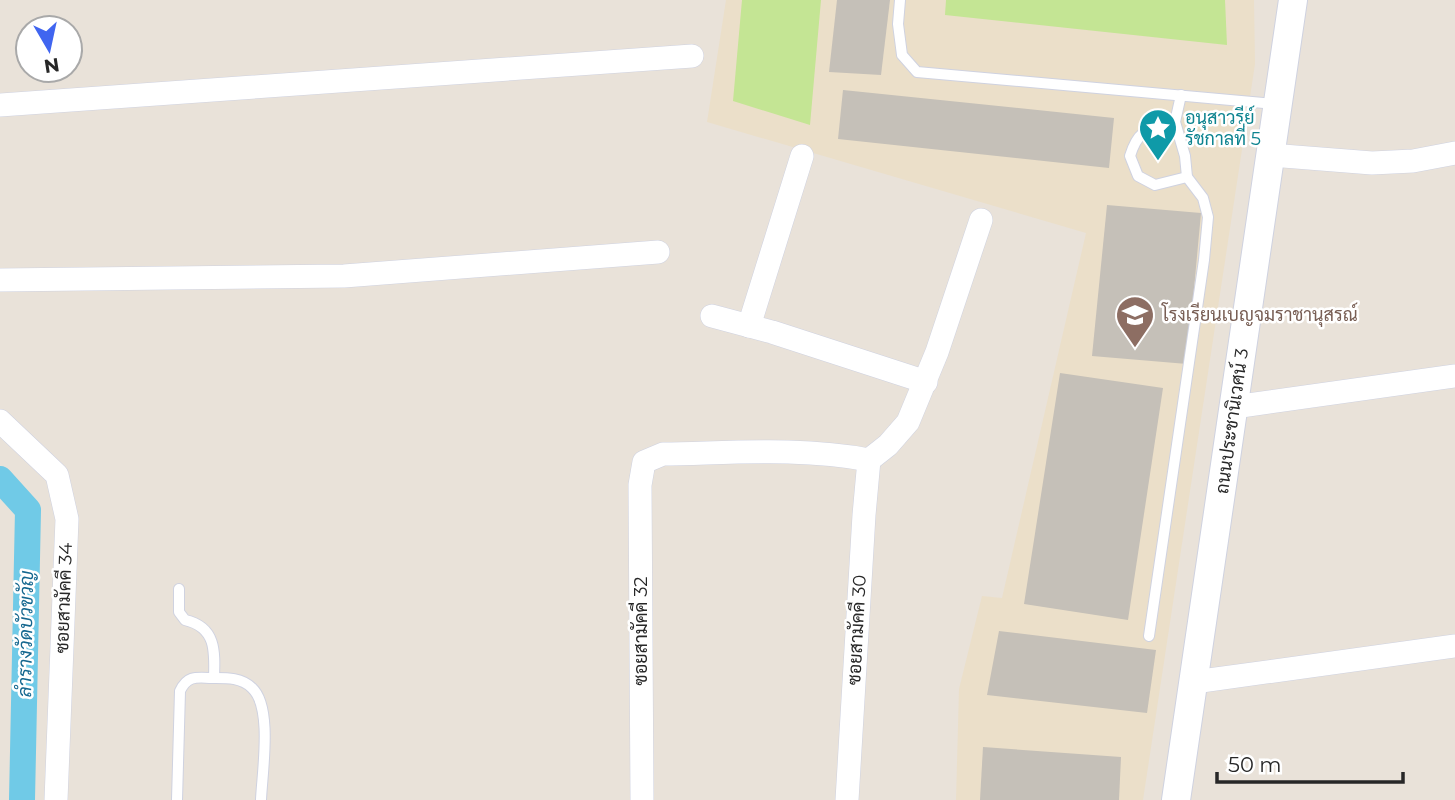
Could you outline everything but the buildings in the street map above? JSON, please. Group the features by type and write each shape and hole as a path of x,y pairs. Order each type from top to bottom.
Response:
{"street":[{"name":"ถนนประชานิเวศน์ 3","path":"1176,800 1293,0"},
{"path":"0,105 692,56"},
{"path":"1270,155 1372,163 1413,161 1455,153"},
{"path":"749,326 802,156"},
{"path":"869,460 888,445 908,422 926,382 981,220"},
{"path":"0,280 344,276 657,252"},
{"path":"712,316 926,382"},
{"path":"1234,407 1455,376"},
{"name":"ซอยสามัคคี 34","path":"0,421 57,475 67,519 55,800"},
{"name":"ซอยสามัคคี 32","path":"642,800 640,485 644,462 663,454 806,453 836,454 869,460"},
{"name":"ซอยสามัคคี 30","path":"847,800 869,460"},
{"path":"1194,682 1455,646"}],"lane":[{"path":"900,0 898,24 901,55 917,72 1277,104"},
{"path":"1149,636 1208,217 1203,198 1186,177 1185,156 1175,122 1181,96"},
{"path":"1175,122 1148,130 1135,139 1130,156 1139,176 1155,185 1186,177"},
{"path":"179,589 179,612 185,620 198,623 210,636 215,656 214,678"},
{"path":"177,800 180,691 184,682 192,677 237,679 252,688 262,703 261,800"}],"shaded area":[{"name":"โรงเรียนเบญจมราชานุสรณ์","path":"726,0 1254,0 1255,64 1143,800 956,800 959,689 982,596 1002,598 1086,233 707,122"}],"green space":[{"path":"742,0 821,0 810,125 733,101"},
{"path":"946,0 1225,0 1227,45 945,15"}],"waterway":[{"name":"ลำรางวัดบัวขวัญ","path":"0,479 28,510 22,800"}],"place":[{"name":"อนุสาวรีย์ รัชกาลที่ 5","path":"1158,162"},
{"name":"โรงเรียนเบญจมราชานุสรณ์","path":"1135,349"}]}
